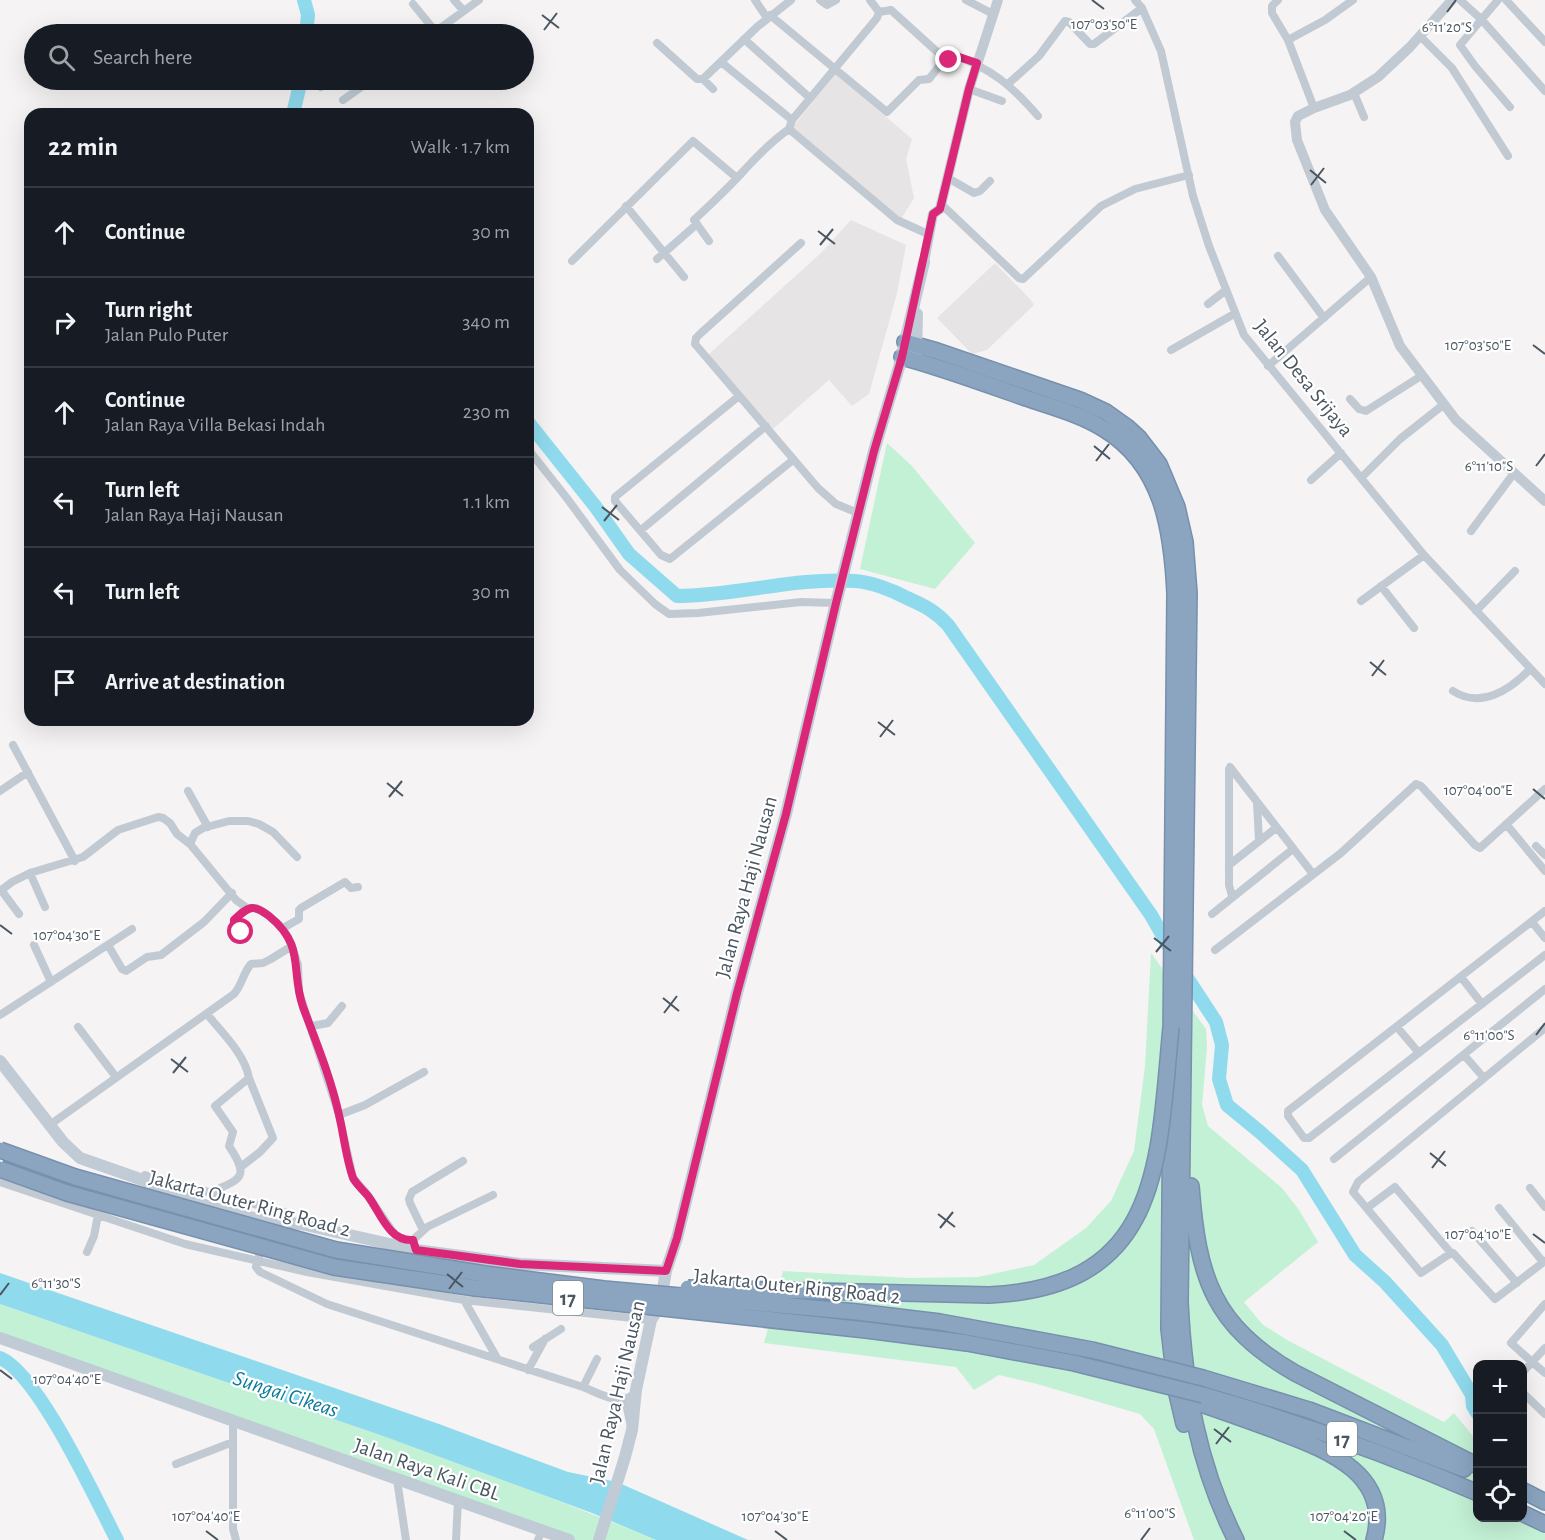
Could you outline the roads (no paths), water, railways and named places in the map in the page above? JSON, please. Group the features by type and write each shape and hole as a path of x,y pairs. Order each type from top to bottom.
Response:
{"highway":[{"path":"909,351 937,351 1020,378 1094,406 1118,419 1139,438 1159,464 1177,507 1187,561 1189,593 1171,1027 1168,1302 1178,1402 1207,1498 1225,1540"},
{"path":"1181,753 1184,1094 1180,1302 1185,1369 1198,1439 1217,1496 1236,1540"},
{"path":"604,1289 705,1287 989,1295 1026,1292 1063,1283 1099,1262 1114,1249 1138,1214 1147,1193 1160,1137 1171,1027"},
{"path":"1184,1094 1197,1241 1209,1283 1228,1319 1241,1335 1272,1360 1473,1463"},
{"name":"Jakarta Outer Ring Road 2","path":"0,1150 75,1177 336,1250 485,1274 604,1289 916,1319 1092,1350 1213,1380 1310,1410 1473,1473"},
{"name":"Jakarta Outer Ring Road 2","path":"0,1169 67,1193 334,1266 475,1288 854,1328 1011,1350 1147,1380 1272,1415 1382,1453 1473,1491"},
{"path":"1011,1350 1138,1384 1203,1405 1332,1454 1357,1472 1371,1492 1377,1517 1374,1540"},
{"path":"1527,1493 1545,1504"},
{"path":"1527,1497 1545,1504"},
{"path":"1527,1515 1545,1524"}],"main road":[{"name":"Jalan Raya Haji Nausan","path":"599,1540 632,1430 636,1390 651,1320 660,1306 666,1271 677,1238 737,993 786,814 858,513 885,416 909,351 924,262"},
{"path":"0,1060 63,1142 80,1158 180,1193 191,1202 271,1215 286,1221 520,1264 666,1271"},
{"name":"Jalan Raya Kali CBL","path":"0,1338 458,1501 540,1535 569,1540"}],"street":[{"path":"454,0 464,11"},
{"path":"446,24 479,0"},
{"path":"755,0 769,16 888,112 919,80 929,79 945,59 949,60 953,55 977,63 1008,84 1038,116"},
{"path":"703,79 769,16 791,0"},
{"path":"820,0 827,5 836,0"},
{"path":"870,0 879,12"},
{"path":"966,0 993,14"},
{"name":"Jalan Raya Haji Nausan","path":"924,262 927,234 933,214 940,209 969,89 998,0"},
{"name":"Jalan Desa Srijaya","path":"1135,0 1142,8 1161,51 1189,175 1209,246 1244,335 1424,555 1545,684"},
{"path":"1278,0 1272,6 1272,13 1288,40 1314,108"},
{"path":"1288,40 1325,20 1353,0"},
{"path":"1545,91 1542,80 1481,19 1453,0 1378,77 1354,93 1314,108 1295,119 1297,140 1325,210 1371,278 1397,340 1443,405 1469,434 1545,501"},
{"path":"1498,0 1460,45 1474,66 1510,107"},
{"path":"1506,0 1545,42"},
{"path":"413,4 427,24"},
{"path":"1008,84 1039,56 1065,21 1069,22 1090,44 1094,44 1142,8"},
{"path":"879,12 891,10 945,59"},
{"path":"709,241 694,220 756,156 791,124 875,21 879,12"},
{"path":"1420,36 1452,68 1508,156"},
{"path":"744,39 810,98"},
{"path":"657,43 713,89"},
{"path":"721,62 897,220 927,234"},
{"path":"969,89 1002,101"},
{"path":"343,100 357,90"},
{"path":"1354,93 1364,117"},
{"path":"572,261 693,141 737,178"},
{"path":"941,204 1019,278 1023,279 1101,206 1135,189 1189,175"},
{"path":"948,178 974,193 980,191 990,181"},
{"path":"626,206 661,256 684,277"},
{"path":"661,256 697,224"},
{"path":"801,243 696,338 696,346 829,499 843,508 858,513"},
{"path":"1278,256 1324,318"},
{"path":"1268,366 1371,278"},
{"path":"1208,304 1226,290"},
{"path":"1171,350 1234,314"},
{"path":"1350,399 1359,409 1366,411 1421,376"},
{"path":"739,396 615,497 615,501 662,555 666,558 674,557 793,460"},
{"path":"1361,478 1400,439 1443,405"},
{"path":"641,530 766,426"},
{"path":"1311,480 1341,453"},
{"path":"534,457 620,570 655,604 669,614 837,601"},
{"path":"1472,531 1514,473"},
{"path":"1361,601 1424,555"},
{"path":"1476,611 1515,571"},
{"path":"1381,586 1414,628"},
{"path":"1453,691 1471,699 1488,697 1515,684 1530,669"},
{"path":"13,745 75,861"},
{"path":"1232,896 1229,887 1229,767 1313,874"},
{"path":"0,791 28,772"},
{"path":"1215,950 1341,853 1416,784 1421,786 1479,847 1483,847 1545,789"},
{"path":"188,791 208,827"},
{"path":"1257,801 1259,842"},
{"path":"19,914 0,890 30,873 75,861 91,852 118,830 158,817 167,820 236,900 247,908 262,910 283,928 298,965 299,992 312,1026 339,1115 353,1178 395,1235 415,1245 423,1230 493,1195"},
{"path":"190,844 199,829 237,821 259,824 273,832 297,857"},
{"path":"1506,824 1545,871"},
{"path":"1229,865 1276,828"},
{"path":"1536,846 1545,855"},
{"path":"1212,914 1293,849"},
{"path":"30,873 45,907"},
{"path":"283,928 299,919 301,908 345,882 351,888 358,887"},
{"path":"108,945 122,969 126,971 147,957 161,955 204,922 232,893"},
{"path":"241,932 234,920 247,908"},
{"path":"1545,911 1288,1111 1288,1116 1304,1138 1309,1138 1545,955"},
{"path":"1532,922 1545,938"},
{"path":"0,1015 132,929"},
{"path":"34,945 51,982"},
{"path":"51,1124 239,989 245,972 251,964 263,963 292,946"},
{"path":"1461,977 1482,1004"},
{"path":"1334,1159 1545,989"},
{"path":"312,1026 328,1023 342,1005"},
{"path":"207,1014 237,1052 247,1069 273,1138 242,1166"},
{"path":"78,1027 116,1077"},
{"path":"1397,1027 1419,1053"},
{"path":"1451,1253 1421,1273 1353,1192 1354,1185 1545,1028"},
{"path":"1464,1055 1484,1078"},
{"path":"339,1115 365,1105 423,1072"},
{"path":"209,1193 238,1179 241,1174 242,1166 229,1146 233,1132 215,1106 249,1078"},
{"path":"80,1158 209,1193 271,1215 256,1270 327,1304 497,1358 617,1400 625,1399 634,1394 636,1390"},
{"path":"423,1230 412,1208 410,1195 415,1189 463,1161"},
{"path":"0,1182 185,1244 258,1261 464,1300 651,1320"},
{"path":"1367,1208 1395,1187 1451,1253 1493,1298 1498,1299 1544,1261 1499,1208"},
{"path":"1530,1188 1545,1207"},
{"path":"87,1252 94,1236 98,1215"},
{"path":"274,1264 286,1221"},
{"path":"1472,1231 1517,1283"},
{"path":"464,1300 497,1358"},
{"path":"1545,1304 1511,1343 1545,1373"},
{"path":"533,1347 561,1329"},
{"path":"528,1370 545,1339"},
{"path":"1527,1368 1545,1348"},
{"path":"583,1387 597,1359"},
{"path":"1527,1397 1545,1414"},
{"path":"625,1399 632,1430"},
{"path":"233,1421 233,1529 236,1540"},
{"path":"176,1464 233,1442"},
{"path":"397,1480 406,1540"},
{"path":"456,1540 458,1501"}],"water":[{"name":"Sungai Cikeas","path":"0,1273 439,1424 568,1472 617,1482 748,1540 656,1540 592,1513 383,1436 0,1304"}],"waterway":[{"path":"304,0 308,15 307,24"},
{"path":"294,108 299,90"},
{"path":"534,430 595,506 629,554 677,596 833,580 855,581 875,585 901,595 929,609 948,625 1151,915 1184,973 1216,1022 1222,1045 1219,1079 1227,1105 1302,1170 1355,1255 1385,1282 1442,1345 1472,1395 1473,1406"},
{"path":"0,1358 15,1368 48,1412 81,1469 117,1540"}]}
